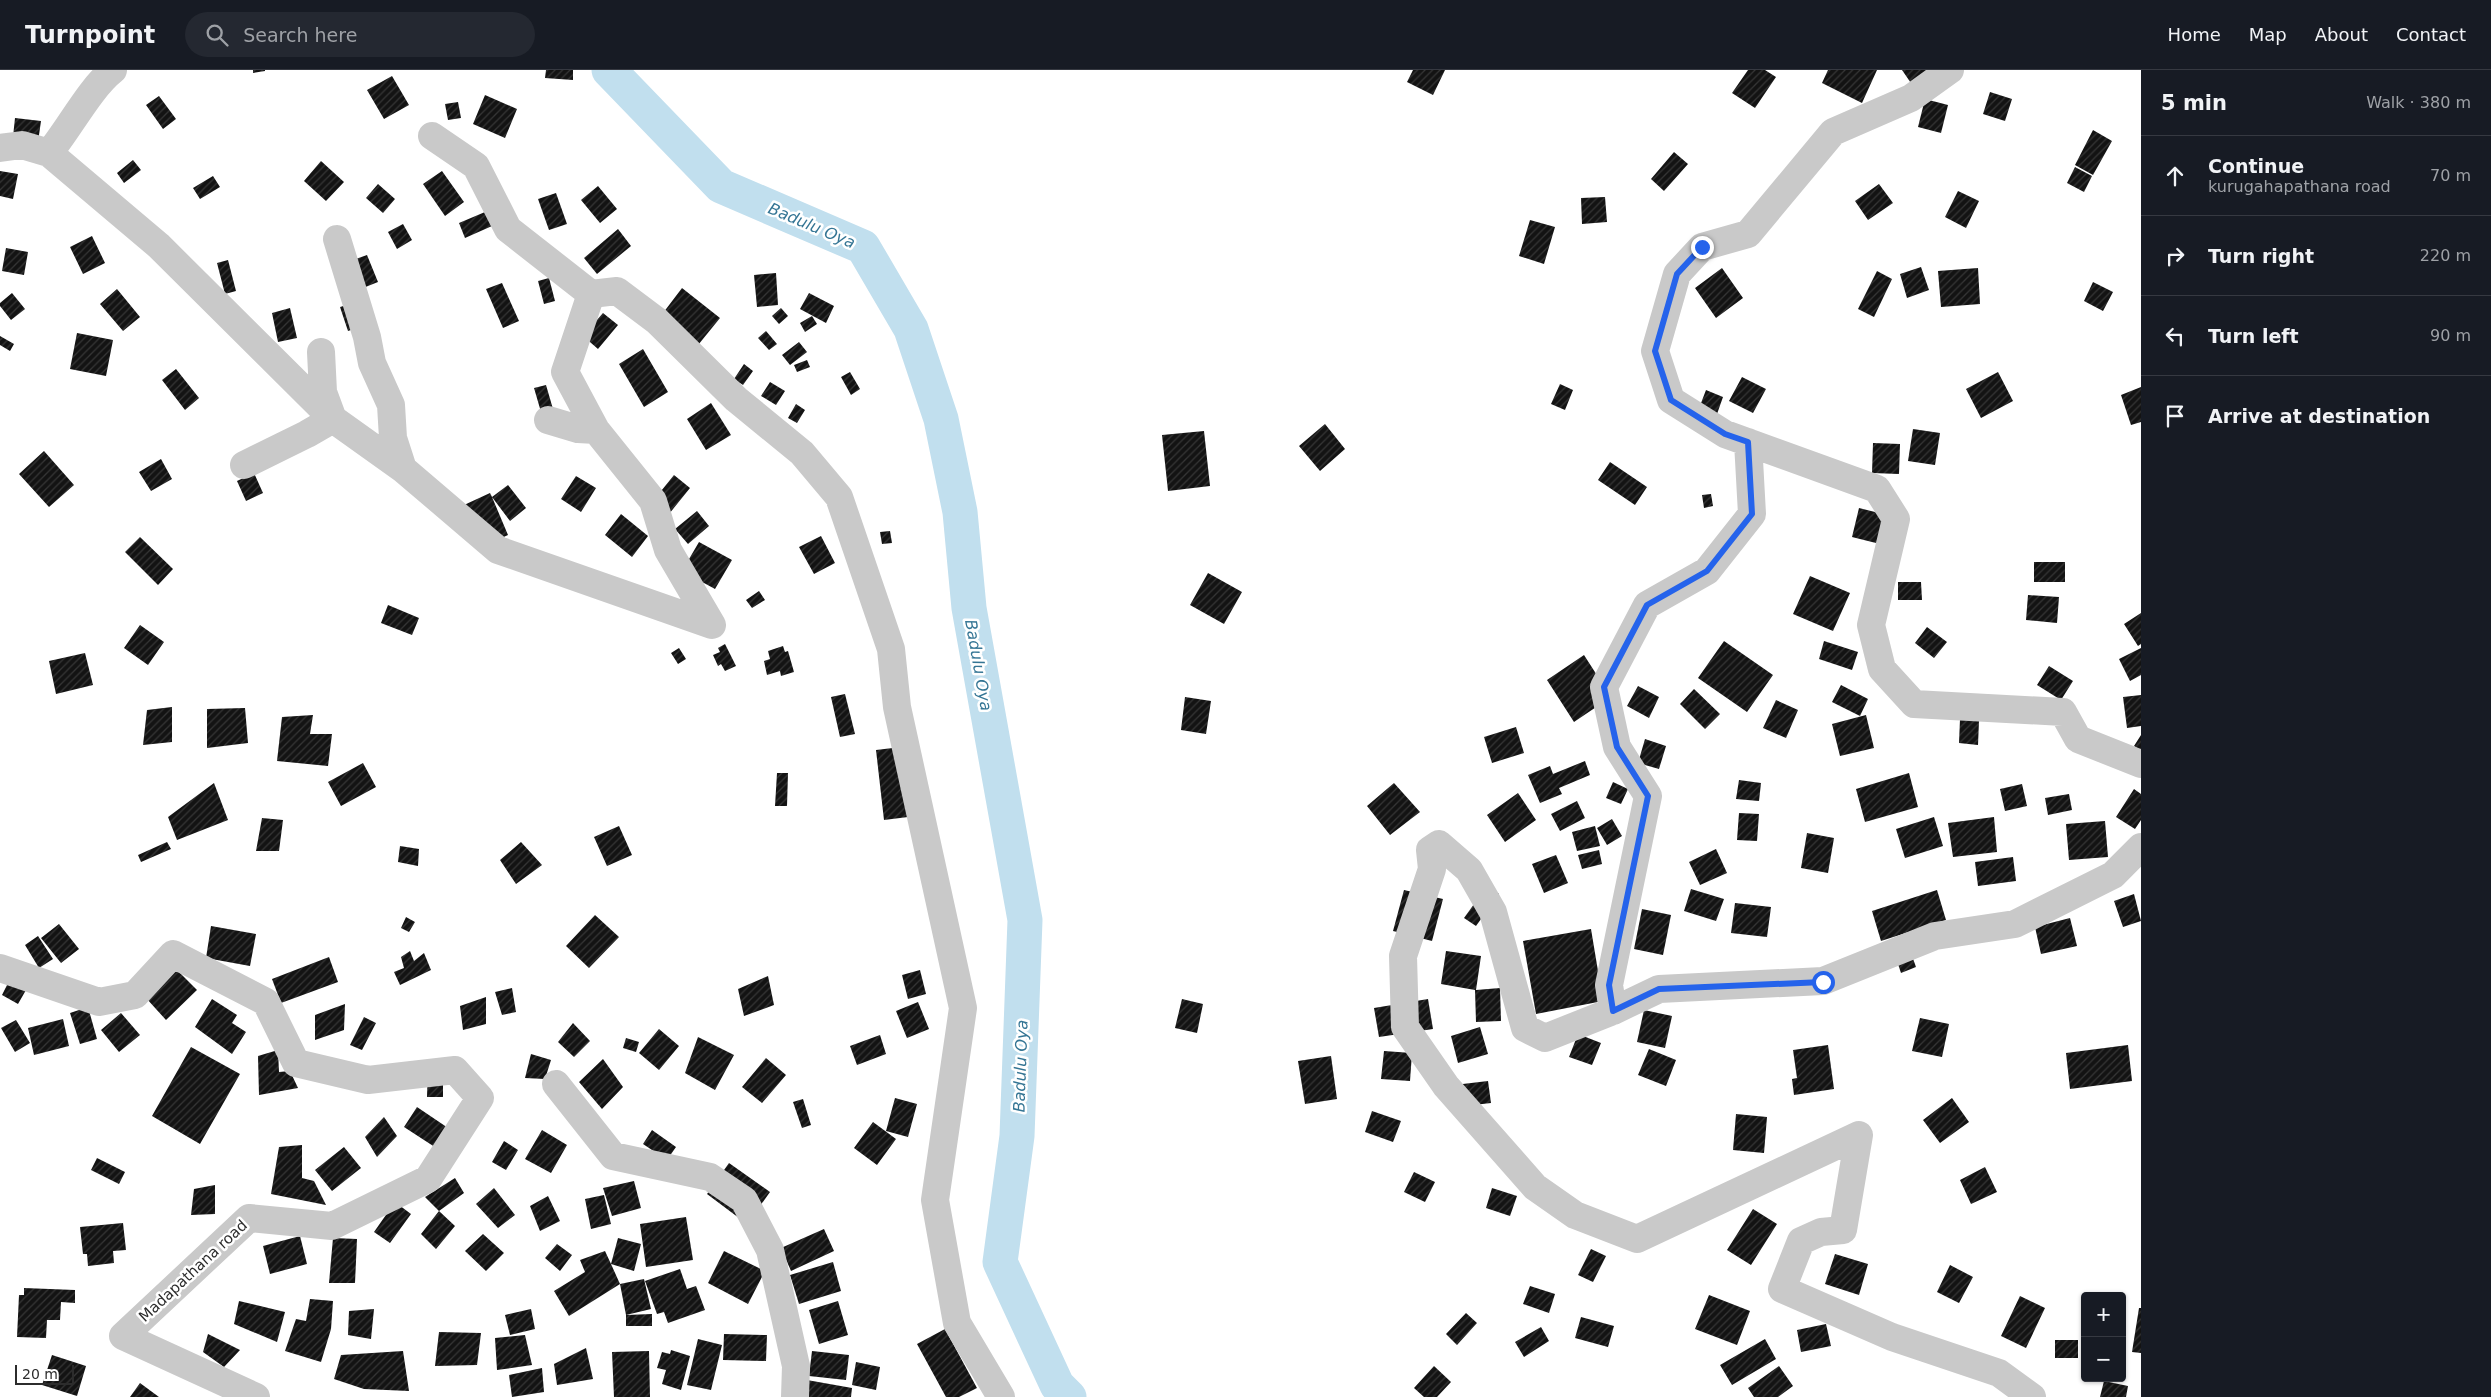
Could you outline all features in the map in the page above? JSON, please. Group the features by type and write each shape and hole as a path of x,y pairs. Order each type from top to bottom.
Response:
{"street":[{"path":"49,153 66,132 103,78 113,70"},
{"path":"1950,70 1911,98 1833,132 1748,234 1702,247 1677,274 1655,351 1671,400 1725,434 1877,489 1896,519 1871,625 1882,668 1914,704 2062,712 2078,739 2141,764"},
{"path":"432,136 476,166 508,229 591,294 617,291 657,321 736,399 802,453 839,497 891,649 896,707 963,1008 935,1200 957,1323 1001,1397"},
{"path":"0,148 22,145 49,153 159,246 333,419 403,470 498,550 712,625 668,550 653,501 596,430 565,372 591,294"},
{"path":"336,239 367,337 372,363 391,405 393,438 403,470"},
{"path":"321,352 323,392 333,419"},
{"path":"244,465 333,419"},
{"path":"548,420 578,429 596,430"},
{"path":"1613,1011 1609,985 1648,796 1617,747 1604,687 1647,605 1707,571 1752,514 1748,442"},
{"path":"2032,1397 1999,1373 1892,1337 1782,1289 1801,1241 1821,1232 1843,1230 1859,1135 1637,1239 1575,1214 1535,1186 1446,1086 1405,1026 1404,956 1432,869 1430,850 1439,844 1469,870 1493,912 1525,1028 1545,1038 1613,1011 1659,989 1823,982 1935,936 2015,924 2112,876 2141,847"},
{"name":"Madapathana road","path":"0,968 99,1002 135,995 173,954 266,1002 296,1062 368,1080 455,1070 480,1098 428,1179 332,1226 249,1218 123,1336 256,1397"},
{"path":"556,1084 613,1156 650,1174 710,1177 744,1200 770,1250 796,1366 795,1397"}],"building":[{"path":"253,70 265,70 265,71 253,73"},
{"path":"546,70 573,70 573,80 545,78"},
{"path":"1413,70 1445,70 1433,95 1407,82"},
{"path":"1748,70 1765,70 1776,77 1755,108 1732,93"},
{"path":"1828,70 1877,70 1862,103 1822,83"},
{"path":"1902,70 1939,70 1915,89"},
{"path":"392,76 409,105 384,119 367,90"},
{"path":"1990,92 2012,99 2005,121 1983,114"},
{"path":"485,95 517,109 505,138 473,124"},
{"path":"159,96 176,119 163,129 146,105"},
{"path":"1925,99 1948,105 1941,133 1918,127"},
{"path":"458,102 461,118 448,120 445,104"},
{"path":"15,118 41,121 37,149 12,146"},
{"path":"2093,130 2112,141 2093,175 2075,165"},
{"path":"1674,152 1688,164 1664,191 1651,179"},
{"path":"133,160 141,170 124,183 117,173"},
{"path":"321,161 344,182 326,201 304,181"},
{"path":"2075,167 2092,176 2084,192 2067,183"},
{"path":"0,171 18,174 13,199 0,196"},
{"path":"442,171 464,202 445,216 423,184"},
{"path":"213,176 220,187 200,199 193,188"},
{"path":"378,184 395,199 383,213 366,198"},
{"path":"1879,184 1893,203 1868,220 1855,201"},
{"path":"598,186 617,209 600,223 581,200"},
{"path":"1958,191 1979,201 1966,228 1945,217"},
{"path":"556,193 567,224 549,230 538,199"},
{"path":"1605,197 1607,222 1582,224 1581,198"},
{"path":"485,212 492,226 465,238 459,223"},
{"path":"1530,220 1555,227 1544,264 1519,256"},
{"path":"403,224 412,240 397,249 388,232"},
{"path":"618,229 631,246 597,274 584,258"},
{"path":"92,236 105,263 83,274 70,247"},
{"path":"6,248 28,252 24,275 2,271"},
{"path":"367,255 378,282 363,288 353,260"},
{"path":"228,260 236,291 225,294 217,263"},
{"path":"1921,267 1929,290 1907,298 1900,274"},
{"path":"1722,268 1743,298 1716,318 1695,288"},
{"path":"1978,268 1980,304 1941,307 1938,271"},
{"path":"1877,271 1892,279 1874,317 1858,309"},
{"path":"776,273 778,305 757,307 754,275"},
{"path":"549,278 555,301 544,304 538,281"},
{"path":"2093,282 2113,292 2103,311 2084,301"},
{"path":"502,283 519,321 503,328 486,289"},
{"path":"682,288 720,318 694,350 657,321"},
{"path":"117,289 140,317 123,331 100,304"},
{"path":"12,293 25,309 11,320 0,306 0,303"},
{"path":"809,293 834,306 826,323 800,309"},
{"path":"350,304 357,328 348,331 340,307"},
{"path":"290,308 297,338 278,342 272,313"},
{"path":"781,308 788,316 779,324 772,316"},
{"path":"603,313 618,325 598,349 583,336"},
{"path":"812,316 817,324 805,332 800,323"},
{"path":"766,331 777,344 769,350 758,338"},
{"path":"77,333 113,340 106,376 70,369"},
{"path":"0,336 14,344 10,351 0,345"},
{"path":"799,342 807,352 790,365 782,355"},
{"path":"643,349 668,392 644,407 619,364"},
{"path":"807,360 810,367 797,372 794,365"},
{"path":"744,364 753,371 743,385 734,379"},
{"path":"176,369 199,398 185,410 162,380"},
{"path":"850,372 860,389 851,395 841,377"},
{"path":"1998,372 2013,401 1981,418 1966,389"},
{"path":"1742,377 1766,389 1753,413 1729,401"},
{"path":"770,382 785,391 776,405 761,396"},
{"path":"1560,384 1573,390 1565,410 1551,404"},
{"path":"546,385 553,409 541,412 534,388"},
{"path":"2141,387 2141,422 2131,425 2121,395"},
{"path":"1706,390 1723,397 1711,431 1693,424"},
{"path":"711,403 731,435 706,450 687,419"},
{"path":"796,404 805,410 797,423 788,418"},
{"path":"1325,424 1345,449 1320,471 1299,446"},
{"path":"1913,429 1940,433 1935,465 1908,461"},
{"path":"1204,431 1210,486 1168,491 1162,435"},
{"path":"1873,443 1900,444 1899,474 1872,473"},
{"path":"44,451 74,485 49,507 19,474"},
{"path":"161,459 172,479 151,491 139,472"},
{"path":"1610,462 1647,487 1635,505 1598,480"},
{"path":"254,473 263,493 246,501 237,481"},
{"path":"674,475 690,488 669,514 653,501"},
{"path":"576,476 596,488 581,512 561,499"},
{"path":"508,485 526,508 510,521 492,497"},
{"path":"490,493 508,535 482,547 464,505"},
{"path":"1711,494 1713,506 1704,508 1702,495"},
{"path":"1859,508 1887,515 1880,544 1852,537"},
{"path":"697,511 709,526 688,544 675,529"},
{"path":"621,514 648,536 632,557 605,535"},
{"path":"890,531 892,543 882,544 880,532"},
{"path":"821,536 835,563 814,574 799,547"},
{"path":"140,537 173,569 158,585 125,552"},
{"path":"699,542 732,560 715,589 682,571"},
{"path":"2034,562 2065,562 2065,582 2034,582"},
{"path":"1208,573 1242,592 1224,624 1190,605"},
{"path":"1810,576 1850,593 1833,631 1793,614"},
{"path":"1898,582 1921,582 1922,600 1898,600"},
{"path":"759,591 765,600 752,608 746,600"},
{"path":"2028,595 2059,597 2057,623 2026,620"},
{"path":"388,605 419,618 412,635 381,623"},
{"path":"2141,613 2141,644 2138,646 2124,624"},
{"path":"140,625 164,642 148,665 124,648"},
{"path":"1927,627 1947,642 1934,658 1915,643"},
{"path":"1724,641 1773,675 1747,712 1698,678"},
{"path":"1824,641 1858,652 1852,670 1819,659"},
{"path":"725,644 736,666 725,671 721,664 718,666 713,655 720,652 718,648"},
{"path":"783,646 785,652 788,651 794,672 781,676 780,671 767,675 764,661 770,659 768,651"},
{"path":"679,648 686,659 678,664 671,653"},
{"path":"2141,648 2141,675 2130,681 2119,659"},
{"path":"85,653 93,685 56,694 49,661"},
{"path":"1584,655 1611,697 1574,722 1547,680"},
{"path":"2049,666 2073,681 2061,700 2037,685"},
{"path":"1841,685 1868,699 1860,716 1832,702"},
{"path":"1638,686 1659,697 1649,718 1627,706"},
{"path":"1694,689 1720,714 1705,729 1680,704"},
{"path":"845,694 855,734 840,737 831,697"},
{"path":"2141,695 2141,726 2127,728 2123,697"},
{"path":"1185,697 1211,701 1206,734 1181,730"},
{"path":"1776,700 1798,710 1786,738 1763,728"},
{"path":"172,707 172,742 143,745 147,710"},
{"path":"245,708 248,743 207,748 207,709"},
{"path":"313,715 310,734 332,734 328,766 277,761 282,717"},
{"path":"1866,715 1874,748 1840,756 1832,724"},
{"path":"1960,719 1979,721 1978,745 1959,743"},
{"path":"1516,727 1524,753 1492,763 1484,737"},
{"path":"2141,735 2141,751 2134,746"},
{"path":"1645,739 1666,746 1659,769 1638,763"},
{"path":"901,747 908,817 884,820 876,750"},
{"path":"1585,761 1590,775 1559,788 1562,794 1540,803 1528,775 1550,766 1553,774"},
{"path":"363,763 376,787 341,806 328,782"},
{"path":"777,773 788,773 787,806 775,806"},
{"path":"1909,773 1918,807 1865,822 1856,789"},
{"path":"1739,780 1761,783 1759,801 1736,799"},
{"path":"1613,782 1628,789 1621,804 1606,798"},
{"path":"214,783 228,820 177,840 168,817"},
{"path":"1394,783 1420,812 1390,835 1367,806"},
{"path":"2022,784 2027,806 2005,811 2000,789"},
{"path":"2134,789 2141,794 2141,820 2135,829 2116,817"},
{"path":"1518,793 1536,820 1505,842 1487,815"},
{"path":"2069,794 2072,810 2048,815 2045,798"},
{"path":"1577,801 1585,818 1560,831 1551,814"},
{"path":"1739,813 1759,814 1757,841 1737,840"},
{"path":"1934,817 1943,846 1905,858 1896,829"},
{"path":"1994,817 1997,852 1953,857 1948,823"},
{"path":"262,818 283,820 279,851 256,851"},
{"path":"1612,819 1622,836 1607,845 1597,828"},
{"path":"2105,821 2108,857 2069,860 2066,824"},
{"path":"619,826 632,855 607,866 594,837"},
{"path":"1595,826 1600,846 1577,851 1572,832"},
{"path":"1807,833 1834,838 1828,873 1801,868"},
{"path":"167,842 171,849 141,862 138,855"},
{"path":"521,842 542,865 516,884 500,860"},
{"path":"400,846 419,849 418,866 398,862"},
{"path":"1716,849 1727,873 1700,885 1689,862"},
{"path":"1599,850 1602,864 1582,869 1578,855"},
{"path":"1556,855 1568,883 1544,893 1532,864"},
{"path":"2013,857 2016,881 1978,886 1975,862"},
{"path":"1487,886 1499,894 1476,926 1464,918"},
{"path":"1691,889 1724,899 1716,921 1684,911"},
{"path":"1404,890 1443,899 1432,941 1393,931"},
{"path":"1937,890 1946,920 1881,941 1872,911"},
{"path":"2134,894 2141,921 2123,927 2114,901"},
{"path":"1735,903 1771,907 1767,937 1731,933"},
{"path":"1642,909 1671,915 1663,955 1634,949"},
{"path":"595,915 619,937 589,968 566,946"},
{"path":"406,917 415,922 409,932 401,928"},
{"path":"2070,918 2077,946 2041,954 2035,927"},
{"path":"59,924 79,949 61,963 41,938"},
{"path":"211,926 256,934 250,966 206,958"},
{"path":"1591,929 1603,1001 1536,1014 1523,941"},
{"path":"38,936 53,959 39,968 25,945"},
{"path":"410,951 414,961 424,953 431,970 400,985 394,972 404,968 401,957"},
{"path":"1446,951 1481,956 1476,990 1500,988 1501,1021 1476,1022 1475,990 1441,984"},
{"path":"1911,953 1916,967 1901,973 1896,958"},
{"path":"329,957 338,982 281,1003 272,979"},
{"path":"176,969 197,990 166,1020 146,998"},
{"path":"920,970 926,994 908,999 902,975"},
{"path":"768,976 774,1005 744,1016 738,989"},
{"path":"9,981 26,990 18,1004 2,995"},
{"path":"512,988 516,1012 502,1015 495,992"},
{"path":"486,997 486,1024 463,1030 460,1006"},
{"path":"212,999 237,1015 232,1023 246,1032 232,1054 195,1027"},
{"path":"1182,999 1203,1004 1197,1033 1175,1028"},
{"path":"1428,999 1433,1029 1379,1037 1374,1008"},
{"path":"918,1002 929,1029 907,1038 896,1011"},
{"path":"345,1004 344,1030 315,1040 315,1015"},
{"path":"88,1007 97,1039 80,1044 70,1013"},
{"path":"1644,1010 1672,1016 1665,1048 1637,1042"},
{"path":"121,1013 140,1035 119,1052 101,1030"},
{"path":"364,1017 376,1023 362,1050 350,1045"},
{"path":"1920,1018 1949,1024 1942,1057 1912,1051"},
{"path":"63,1019 69,1046 34,1055 28,1028"},
{"path":"16,1020 30,1043 15,1052 1,1028"},
{"path":"573,1023 590,1041 574,1057 558,1042"},
{"path":"1480,1027 1488,1054 1458,1063 1451,1036"},
{"path":"659,1029 679,1046 659,1070 639,1053"},
{"path":"1578,1034 1601,1043 1592,1065 1569,1057"},
{"path":"880,1035 886,1054 857,1065 850,1046"},
{"path":"698,1037 734,1055 715,1090 685,1073"},
{"path":"626,1038 639,1042 636,1052 623,1048"},
{"path":"1828,1045 1834,1089 1794,1095 1792,1079 1797,1078 1793,1050"},
{"path":"2128,1045 2132,1081 2070,1089 2066,1053"},
{"path":"191,1047 240,1074 200,1144 152,1116"},
{"path":"1649,1049 1676,1060 1666,1086 1638,1075"},
{"path":"278,1050 279,1072 290,1071 298,1088 259,1095 258,1056"},
{"path":"1384,1051 1412,1053 1410,1081 1381,1079"},
{"path":"531,1054 551,1060 545,1079 525,1078"},
{"path":"1331,1056 1337,1099 1305,1104 1298,1061"},
{"path":"766,1058 786,1075 762,1103 742,1087"},
{"path":"603,1059 623,1087 602,1109 579,1082"},
{"path":"428,1063 443,1064 443,1097 427,1097"},
{"path":"1488,1081 1491,1103 1448,1108 1446,1086"},
{"path":"895,1098 917,1104 908,1137 886,1131"},
{"path":"1952,1098 1969,1122 1940,1143 1923,1120"},
{"path":"803,1099 811,1125 802,1128 793,1102"},
{"path":"417,1107 457,1134 444,1153 404,1127"},
{"path":"1372,1111 1401,1121 1393,1142 1365,1132"},
{"path":"1736,1114 1767,1117 1764,1153 1733,1150"},
{"path":"384,1117 397,1136 377,1157 365,1137"},
{"path":"873,1122 896,1139 877,1165 854,1148"},
{"path":"542,1130 567,1145 551,1173 525,1159"},
{"path":"652,1130 676,1147 667,1160 643,1144"},
{"path":"504,1141 518,1150 506,1170 492,1162"},
{"path":"302,1145 302,1178 314,1181 326,1205 271,1194 279,1147"},
{"path":"344,1147 361,1168 332,1191 315,1170"},
{"path":"97,1158 125,1172 119,1184 91,1170"},
{"path":"729,1163 770,1192 747,1224 707,1194"},
{"path":"1985,1167 1997,1192 1971,1204 1960,1180"},
{"path":"1414,1172 1435,1182 1425,1202 1404,1192"},
{"path":"455,1178 464,1193 439,1211 425,1197"},
{"path":"634,1181 641,1208 612,1216 603,1188"},
{"path":"215,1185 215,1214 191,1215 194,1189"},
{"path":"494,1188 515,1215 498,1228 476,1204"},
{"path":"1492,1188 1517,1196 1510,1216 1486,1208"},
{"path":"604,1195 611,1224 591,1229 585,1199"},
{"path":"548,1196 560,1221 540,1231 530,1206"},
{"path":"395,1202 411,1214 390,1243 374,1232"},
{"path":"1753,1209 1777,1224 1751,1265 1727,1250"},
{"path":"439,1211 455,1226 436,1249 421,1234"},
{"path":"686,1217 693,1260 646,1267 640,1224"},
{"path":"123,1223 126,1250 113,1251 114,1263 88,1266 87,1254 83,1254 80,1227"},
{"path":"824,1229 834,1251 791,1271 781,1248"},
{"path":"483,1234 504,1253 486,1271 465,1251"},
{"path":"300,1236 307,1264 270,1274 263,1246"},
{"path":"333,1238 357,1239 355,1283 329,1283"},
{"path":"618,1238 641,1244 634,1271 611,1264"},
{"path":"557,1244 572,1255 560,1271 545,1258"},
{"path":"1591,1249 1606,1256 1593,1282 1578,1275"},
{"path":"605,1251 620,1284 569,1316 554,1291 585,1272 580,1260"},
{"path":"724,1251 765,1271 748,1304 708,1283"},
{"path":"1835,1254 1868,1264 1859,1295 1825,1284"},
{"path":"833,1262 841,1291 799,1304 790,1275"},
{"path":"1950,1265 1973,1277 1959,1303 1937,1292"},
{"path":"680,1269 687,1289 696,1286 705,1310 668,1323 664,1312 657,1314 645,1281"},
{"path":"644,1279 651,1309 626,1315 620,1284"},
{"path":"1530,1286 1555,1294 1549,1313 1523,1304"},
{"path":"24,1288 75,1290 75,1303 61,1302 60,1320 47,1320 46,1338 17,1337 19,1295 24,1295"},
{"path":"1709,1295 1750,1311 1737,1345 1695,1329"},
{"path":"2020,1296 2045,1308 2026,1348 2001,1336"},
{"path":"310,1299 333,1301 331,1329 321,1362 285,1351 296,1319 306,1321"},
{"path":"239,1301 285,1312 277,1342 234,1324"},
{"path":"838,1301 848,1335 819,1344 809,1310"},
{"path":"2139,1308 2141,1308 2141,1353 2132,1352"},
{"path":"374,1309 371,1339 348,1335 349,1311"},
{"path":"531,1309 535,1329 510,1335 505,1315"},
{"path":"1466,1313 1477,1323 1457,1345 1446,1334"},
{"path":"652,1314 652,1326 626,1326 626,1315"},
{"path":"1581,1317 1614,1326 1608,1347 1575,1338"},
{"path":"1826,1324 1831,1346 1801,1352 1797,1330"},
{"path":"1541,1327 1549,1341 1524,1357 1515,1342"},
{"path":"945,1329 977,1388 959,1397 946,1397 917,1344"},
{"path":"439,1332 481,1333 477,1365 435,1366"},
{"path":"208,1334 240,1350 224,1367 203,1352"},
{"path":"724,1334 767,1335 766,1361 723,1360"},
{"path":"525,1335 532,1365 497,1370 495,1338"},
{"path":"698,1339 722,1345 711,1390 687,1385"},
{"path":"1765,1339 1776,1359 1732,1385 1720,1365"},
{"path":"2055,1340 2078,1340 2078,1358 2055,1358"},
{"path":"586,1348 593,1379 557,1385 554,1364"},
{"path":"671,1350 690,1356 681,1390 662,1384 666,1370 657,1368 662,1352 670,1354"},
{"path":"403,1351 409,1391 364,1389 334,1379 341,1355"},
{"path":"649,1351 650,1397 614,1397 612,1352"},
{"path":"812,1351 849,1355 846,1380 809,1376"},
{"path":"52,1355 86,1366 77,1396 42,1385"},
{"path":"856,1362 880,1367 876,1390 852,1385"},
{"path":"1434,1366 1451,1382 1437,1397 1424,1397 1414,1388"},
{"path":"1779,1366 1793,1386 1778,1397 1754,1397 1748,1388"},
{"path":"542,1368 544,1392 512,1397 509,1375"},
{"path":"807,1380 852,1388 851,1397 804,1397"},
{"path":"2104,1382 2128,1386 2126,1397 2100,1397"},
{"path":"140,1383 159,1397 130,1397"}],"waterway":[{"name":"Badulu Oya","path":"609,70 721,186 863,247 911,329 941,419 960,512 969,608 1025,920 1017,1136 1000,1262 1057,1385 1069,1397"}],"route":[{"path":"1702,247 1677,274 1655,351 1671,400 1725,434 1748,442 1752,514 1707,571 1647,605 1604,687 1617,747 1648,796 1609,985 1613,1011 1659,989 1823,982"}]}
